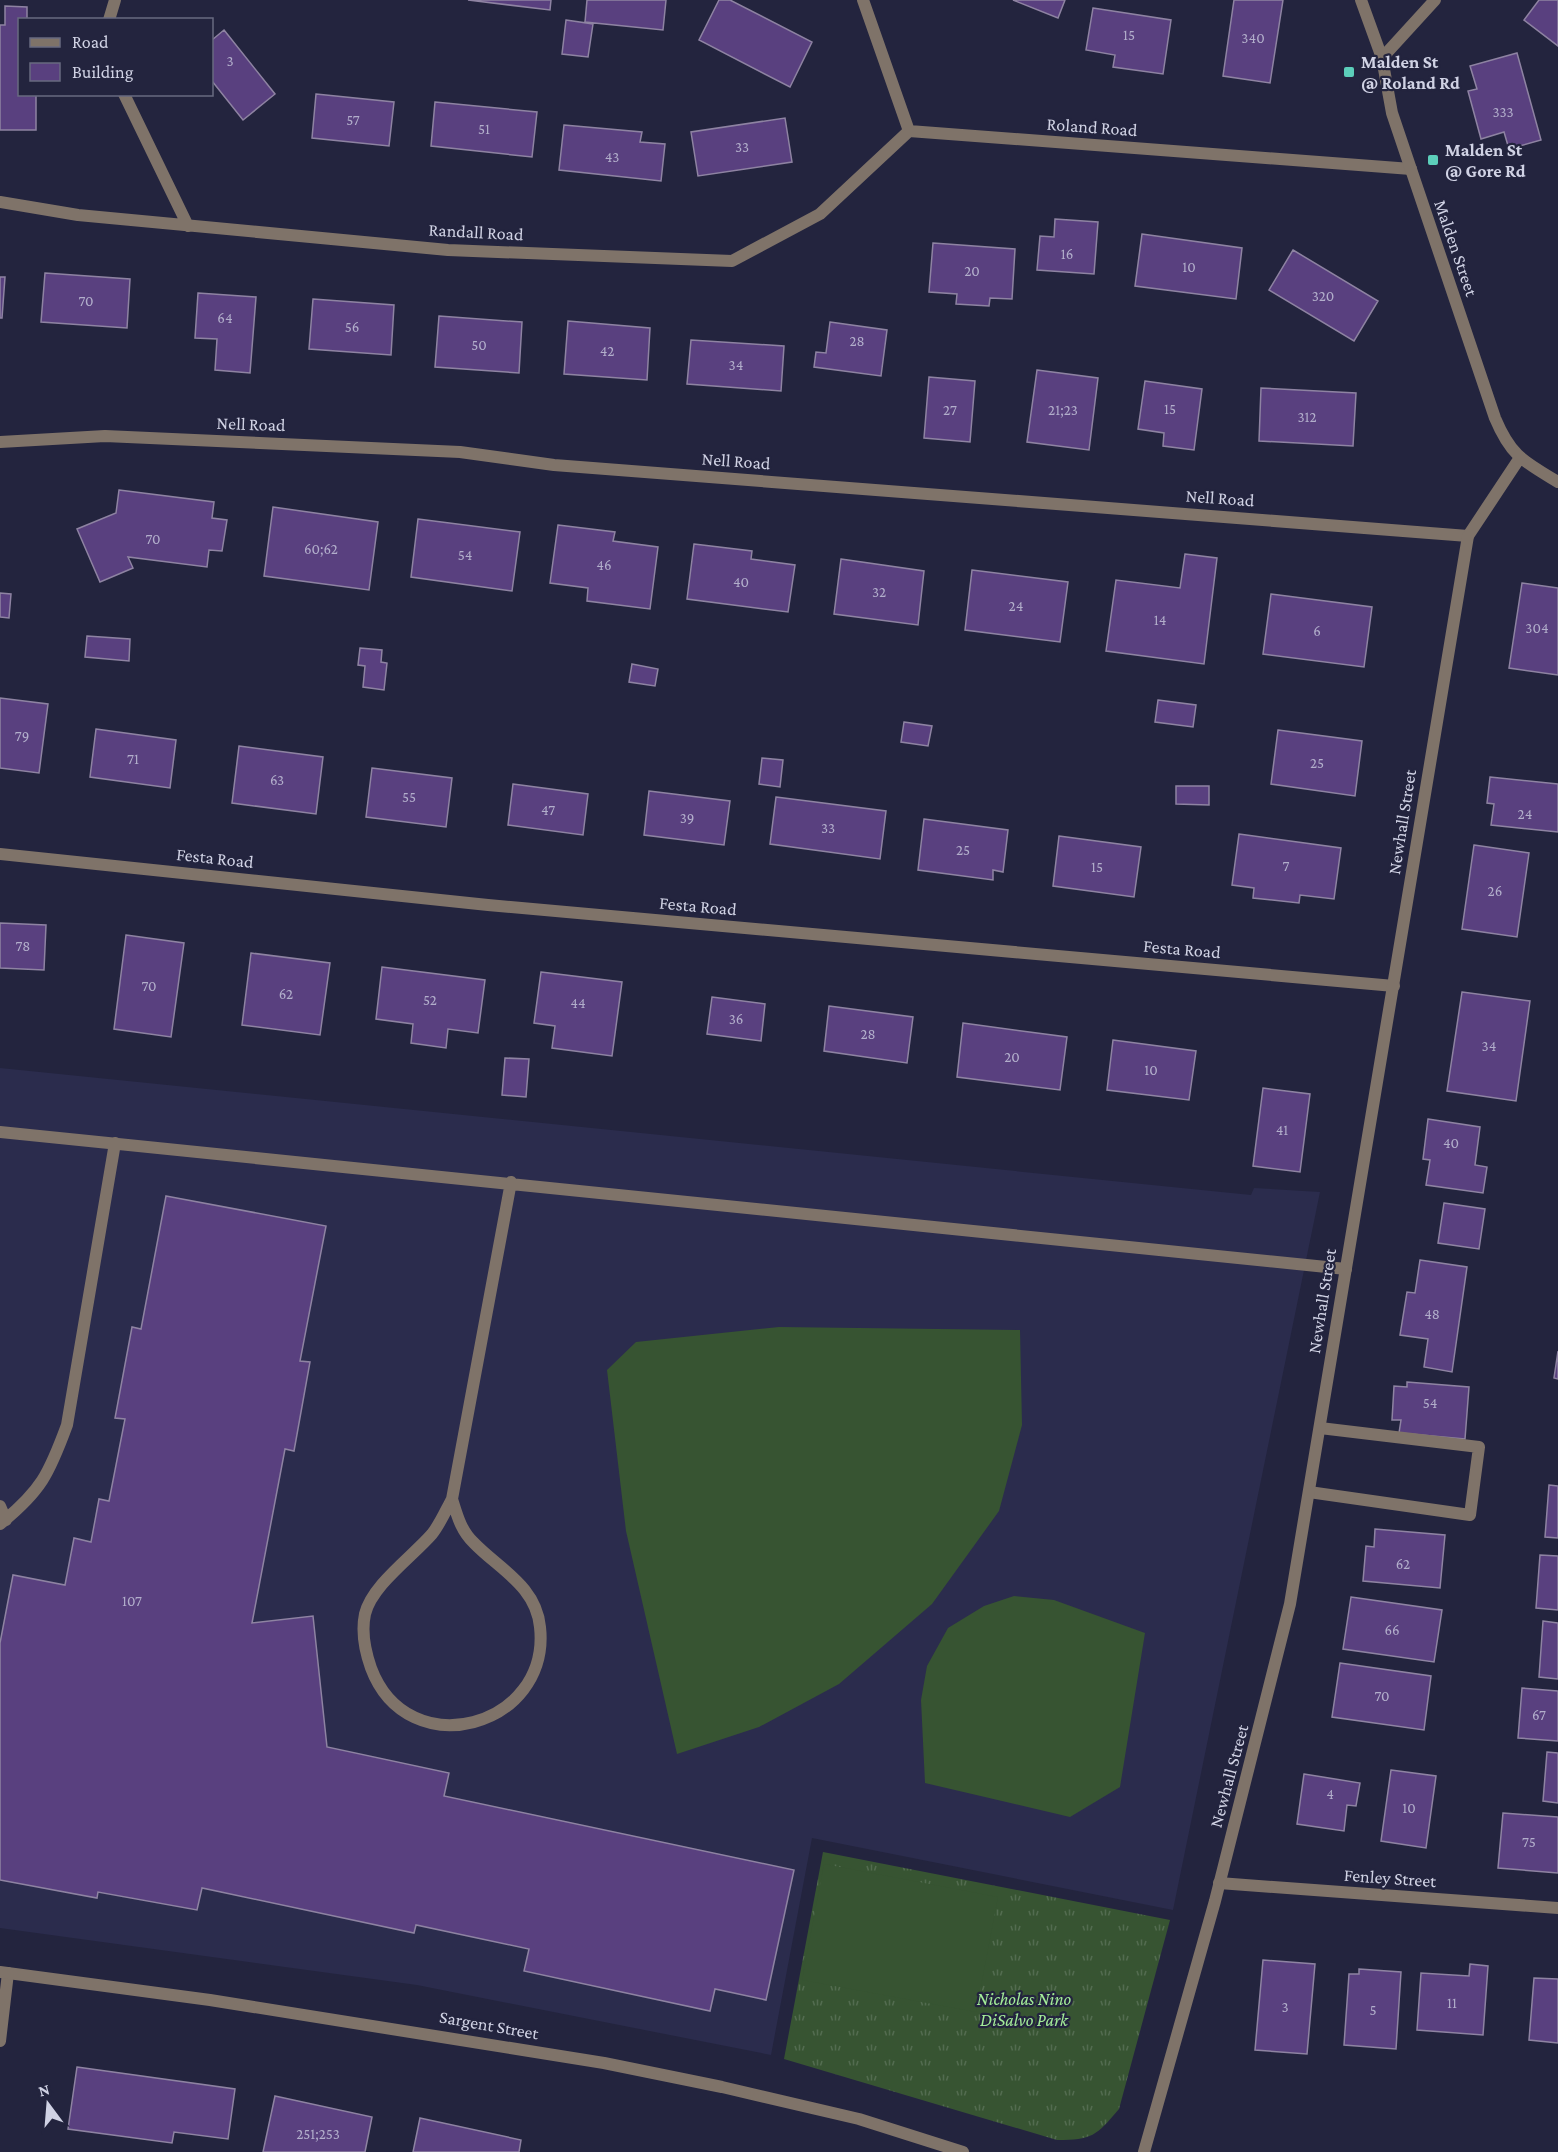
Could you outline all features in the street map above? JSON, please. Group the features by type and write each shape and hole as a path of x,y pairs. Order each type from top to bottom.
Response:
{"street":[{"path":"110,18 115,0"},
{"path":"863,0 909,131"},
{"name":"Malden Street","path":"1361,0 1382,58 1392,113 1495,418 1504,439 1519,459 1558,482"},
{"path":"1382,58 1435,0"},
{"path":"125,96 189,226"},
{"name":"Roland Road","path":"909,131 1411,169"},
{"name":"Randall Road","path":"0,202 78,215 448,250 732,261 820,214 909,131"},
{"name":"Nell Road","path":"0,442 105,436 460,452 554,465 1468,537"},
{"name":"Newhall Street","path":"1144,2152 1219,1883 1288,1615 1468,537 1519,459"},
{"name":"Festa Road","path":"0,854 488,905 1394,986"},
{"path":"0,1132 512,1182 1346,1269"},
{"path":"0,1506 3,1522 28,1501 51,1469 67,1425 114,1143"},
{"path":"452,1499 463,1529 474,1544 504,1568 532,1600 540,1624 541,1644 535,1669 523,1689 492,1716 463,1726 435,1724 410,1715 390,1700 375,1677 364,1648 365,1613 385,1581 412,1557 434,1531 452,1499 512,1182"},
{"path":"1309,1492 1470,1515 1479,1447 1320,1428"},
{"name":"Fenley Street","path":"1219,1883 1558,1908"},
{"path":"0,2041 4,1973"},
{"name":"Sargent Street","path":"4,1973 210,2000 604,2063 722,2086 859,2119 963,2152"}],"shaded area":[{"path":"0,1068 1251,1195 1254,1188 1320,1192 1173,1910 812,1838 771,2055 417,1985 0,1928"}],"green space":[{"path":"779,1327 1020,1330 1022,1425 999,1511 932,1604 839,1684 759,1727 677,1754 626,1531 607,1370 636,1342"},
{"path":"1014,1596 1054,1600 1145,1633 1120,1787 1070,1817 925,1783 921,1700 927,1666 948,1628 984,1606"},
{"name":"Nicholas Nino DiSalvo Park","path":"823,1852 1170,1920 1119,2109 1105,2125 1099,2131 1086,2137 1057,2140 784,2059"},
{"path":"824,1864 998,1897 976,2012 802,1980"}],"building":[{"path":"468,0 551,0 550,10"},
{"path":"587,0 666,0 663,30 585,22"},
{"path":"719,0 730,0 812,42 790,87 699,40"},
{"path":"1013,0 1065,0 1058,18"},
{"path":"1234,0 1283,0 1270,83 1223,76"},
{"path":"1539,0 1558,0 1558,46 1524,20"},
{"path":"5,6 27,7 27,18 18,18 18,96 36,96 36,130 0,130 0,25 5,25"},
{"path":"1093,8 1171,20 1163,74 1113,67 1115,55 1086,50"},
{"path":"566,20 593,24 588,57 562,54"},
{"path":"224,30 275,94 243,120 213,82 213,39"},
{"path":"1517,53 1541,140 1509,149 1504,132 1481,139 1468,91 1477,89 1470,66"},
{"path":"316,94 394,102 389,146 312,138"},
{"path":"435,102 537,112 532,157 431,146"},
{"path":"785,118 792,162 698,176 691,132"},
{"path":"564,125 642,132 640,142 665,144 661,181 559,170"},
{"path":"1055,219 1098,222 1094,274 1037,270 1040,236 1054,237"},
{"path":"1142,234 1242,248 1236,299 1135,286"},
{"path":"933,243 1015,249 1012,299 990,298 989,306 956,304 957,294 929,292"},
{"path":"1293,250 1378,301 1354,341 1269,290"},
{"path":"45,273 130,279 127,328 41,322"},
{"path":"0,277 5,277 2,318 0,318"},
{"path":"198,293 256,297 250,373 215,370 217,339 195,338"},
{"path":"313,299 394,305 391,355 309,349"},
{"path":"439,316 522,322 519,373 435,367"},
{"path":"568,321 650,328 647,380 564,374"},
{"path":"830,322 887,330 881,376 814,367 816,352 826,353"},
{"path":"691,340 784,346 781,391 687,384"},
{"path":"1037,370 1098,378 1089,450 1027,442"},
{"path":"929,377 975,381 970,442 924,438"},
{"path":"1145,381 1202,389 1194,450 1163,446 1164,433 1138,429"},
{"path":"1261,388 1356,393 1353,446 1259,441"},
{"path":"119,490 214,502 212,518 227,520 222,551 209,550 207,567 128,557 133,568 100,582 77,529 116,513"},
{"path":"273,507 378,522 369,590 264,576"},
{"path":"418,519 520,532 512,591 411,577"},
{"path":"558,525 615,532 613,541 658,547 650,609 587,601 588,588 550,583"},
{"path":"694,544 752,551 751,559 795,565 788,612 687,599"},
{"path":"1185,554 1217,558 1204,664 1106,651 1116,580 1180,588"},
{"path":"841,559 924,571 918,625 834,614"},
{"path":"972,570 1068,582 1060,642 965,630"},
{"path":"1522,583 1558,588 1558,675 1509,668"},
{"path":"0,593 11,594 9,618 0,617"},
{"path":"1271,594 1372,607 1364,667 1263,654"},
{"path":"87,636 130,639 129,661 85,657"},
{"path":"360,648 382,650 381,662 387,663 384,690 363,687 365,666 358,665"},
{"path":"632,664 658,669 655,686 629,682"},
{"path":"0,698 48,704 39,773 0,768"},
{"path":"1158,700 1196,705 1193,727 1155,722"},
{"path":"904,722 932,726 928,746 901,742"},
{"path":"96,729 176,740 170,788 90,777"},
{"path":"1278,730 1362,741 1355,796 1271,784"},
{"path":"239,746 323,757 316,814 232,803"},
{"path":"762,758 783,760 780,787 759,784"},
{"path":"372,768 452,778 446,827 366,817"},
{"path":"1490,777 1558,784 1558,832 1491,825 1494,804 1487,803"},
{"path":"513,784 588,794 583,835 508,825"},
{"path":"1176,786 1209,786 1209,805 1176,804"},
{"path":"649,791 730,801 724,845 644,835"},
{"path":"776,797 886,811 880,859 770,844"},
{"path":"924,819 1008,830 1003,872 993,870 993,880 918,870"},
{"path":"1239,834 1341,848 1334,899 1300,895 1299,903 1253,898 1254,888 1232,885"},
{"path":"1059,836 1141,847 1134,897 1053,886"},
{"path":"1474,845 1529,853 1517,937 1462,929"},
{"path":"0,923 46,925 44,970 0,968"},
{"path":"126,935 184,943 171,1037 114,1029"},
{"path":"251,953 330,963 320,1035 242,1025"},
{"path":"382,967 485,980 478,1033 448,1029 446,1048 411,1043 413,1024 376,1019"},
{"path":"541,972 622,982 612,1056 552,1048 555,1026 534,1023"},
{"path":"1462,992 1530,1001 1516,1101 1447,1091"},
{"path":"712,997 765,1004 761,1041 707,1034"},
{"path":"829,1006 913,1017 907,1063 824,1051"},
{"path":"963,1023 1067,1037 1060,1090 957,1077"},
{"path":"1113,1040 1196,1051 1189,1100 1107,1090"},
{"path":"505,1058 529,1059 526,1097 502,1095"},
{"path":"1263,1088 1310,1094 1300,1172 1253,1166"},
{"path":"1428,1119 1480,1127 1475,1165 1487,1167 1483,1193 1426,1185 1430,1160 1423,1159"},
{"path":"166,1196 326,1226 300,1361 310,1362 294,1451 285,1449 252,1623 313,1616 327,1747 449,1773 444,1796 794,1870 766,2000 715,1989 710,2011 524,1971 529,1949 416,1925 414,1933 202,1888 197,1910 98,1892 97,1898 0,1880 0,1643 13,1575 65,1585 74,1538 91,1542 99,1499 109,1501 125,1419 115,1418 132,1327 141,1329"},
{"path":"1444,1203 1485,1209 1479,1249 1438,1243"},
{"path":"1420,1260 1467,1267 1452,1372 1424,1367 1428,1339 1400,1335 1407,1292 1415,1293"},
{"path":"1558,1351 1558,1379 1554,1378"},
{"path":"1407,1382 1469,1387 1465,1439 1399,1433 1401,1420 1392,1420 1394,1386 1407,1387"},
{"path":"1549,1485 1558,1486 1558,1538 1545,1537"},
{"path":"1375,1529 1445,1535 1440,1588 1363,1581 1366,1546 1374,1547"},
{"path":"1540,1555 1558,1556 1558,1610 1536,1608"},
{"path":"1351,1597 1442,1610 1434,1662 1343,1649"},
{"path":"1543,1621 1558,1623 1558,1679 1539,1677"},
{"path":"1340,1663 1431,1676 1424,1730 1332,1717"},
{"path":"1522,1688 1558,1691 1558,1741 1518,1738"},
{"path":"1547,1752 1558,1753 1558,1803 1543,1801"},
{"path":"1391,1770 1436,1776 1426,1848 1381,1841"},
{"path":"1304,1774 1360,1783 1356,1806 1347,1805 1344,1831 1297,1824"},
{"path":"1503,1813 1558,1817 1558,1873 1498,1868"},
{"path":"1263,1960 1315,1964 1307,2054 1255,2050"},
{"path":"1470,1964 1488,1966 1483,2035 1417,2030 1421,1973 1469,1976"},
{"path":"1359,1969 1401,1972 1396,2049 1344,2045 1349,1974 1359,1974"},
{"path":"1534,1978 1558,1979 1558,2043 1529,2040"},
{"path":"77,2067 235,2089 228,2139 174,2132 172,2143 68,2129"},
{"path":"275,2096 372,2117 365,2152 263,2152"},
{"path":"420,2118 521,2140 519,2152 413,2152"}],"place":[{"name":"Malden St @ Roland Rd","path":"1349,72"},
{"name":"Malden St @ Gore Rd","path":"1433,160"}]}
